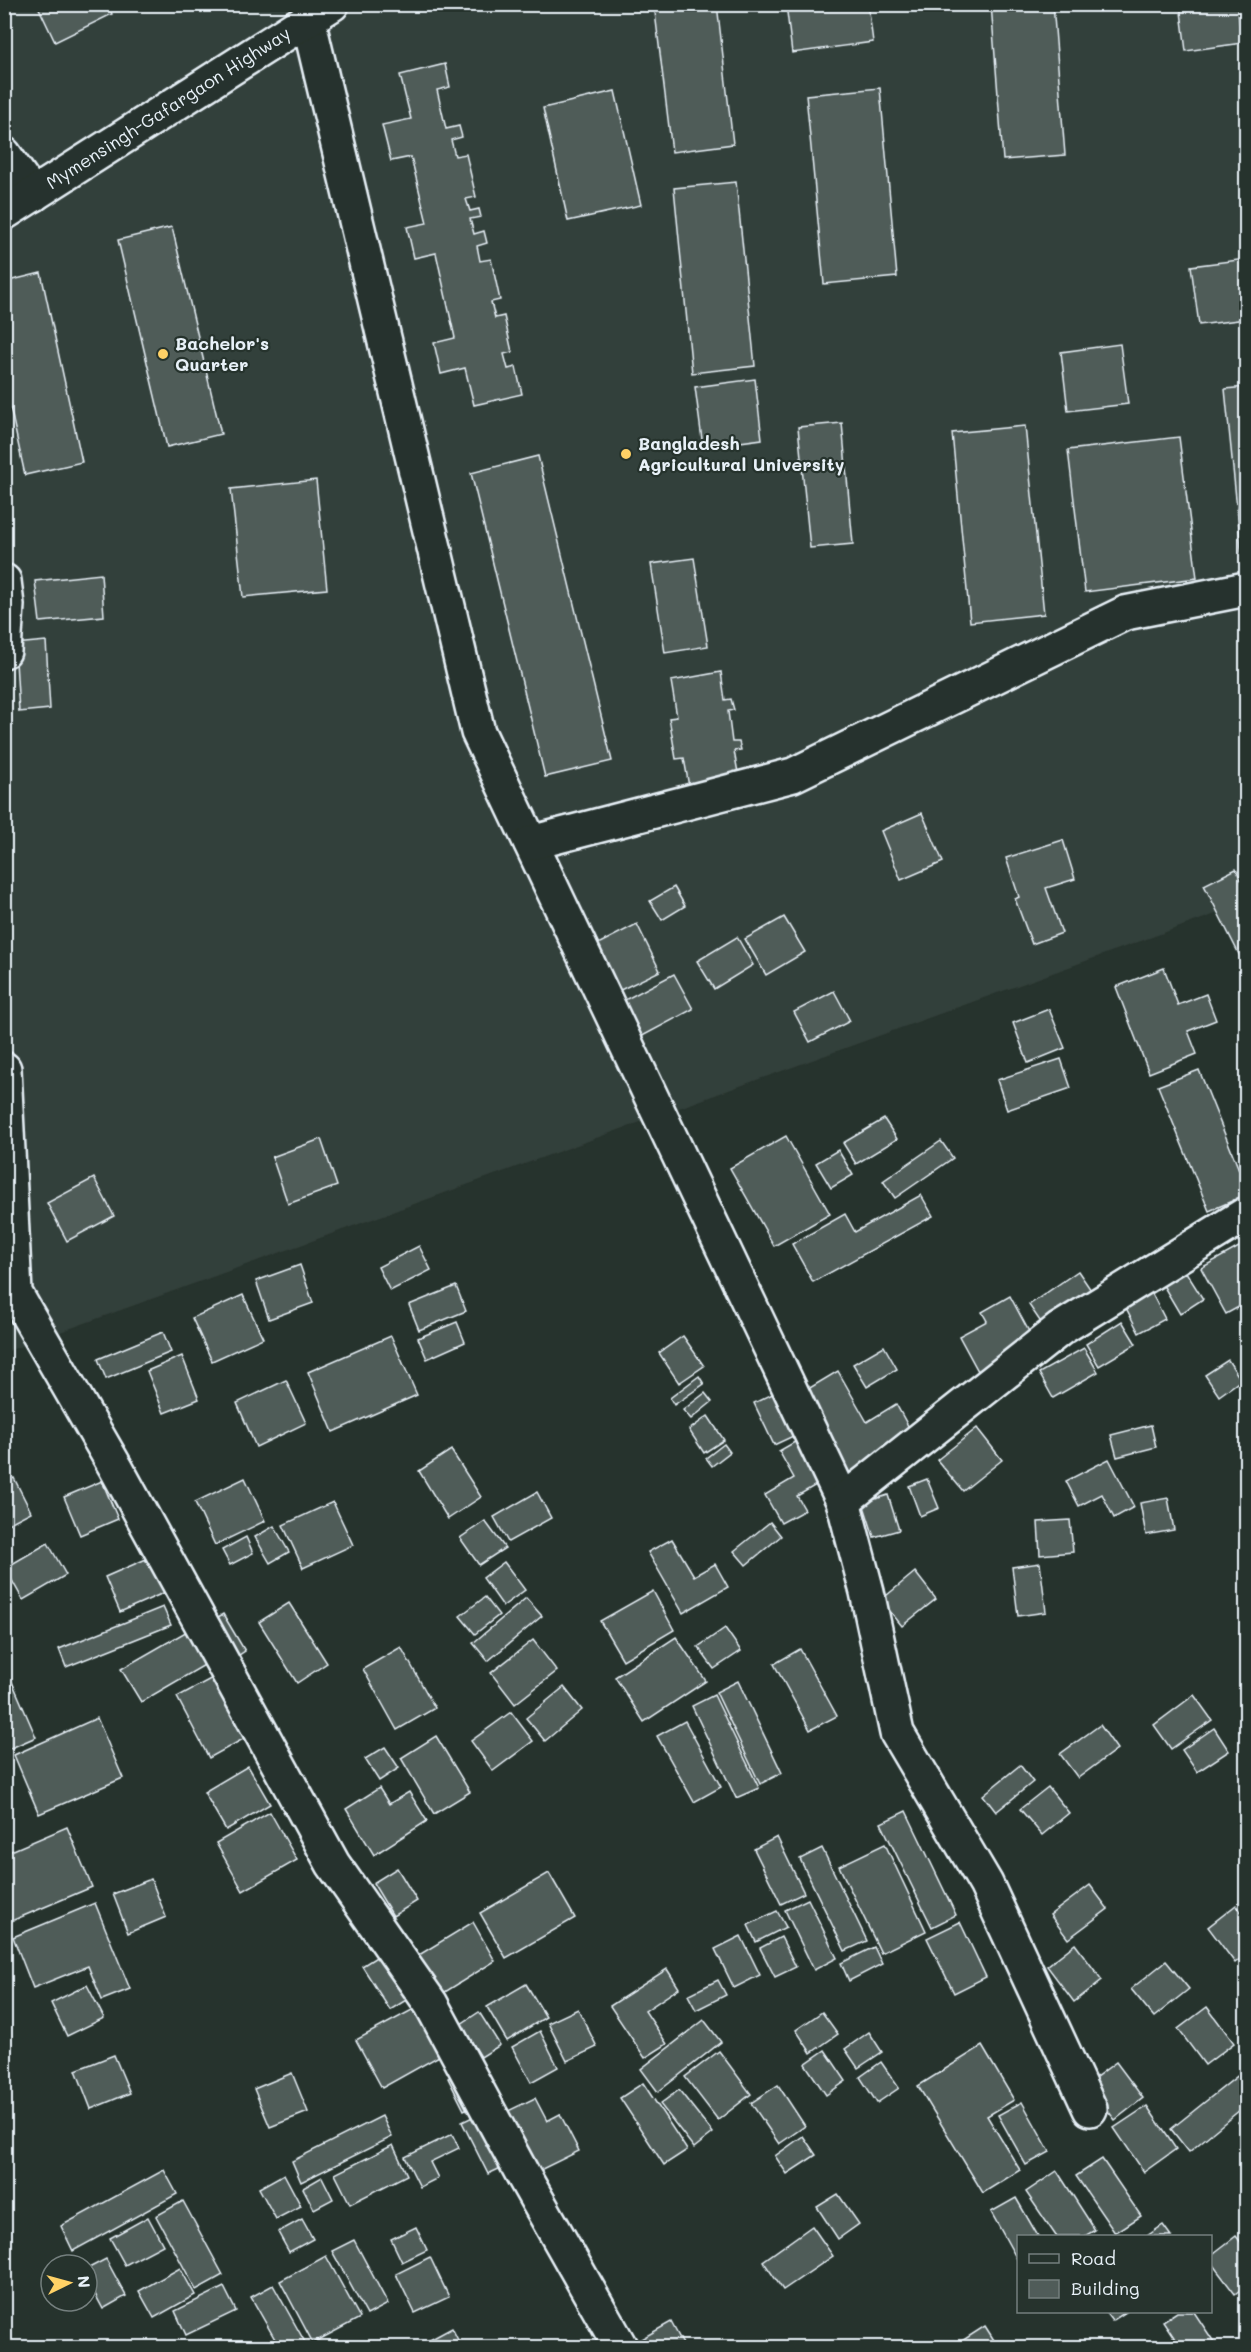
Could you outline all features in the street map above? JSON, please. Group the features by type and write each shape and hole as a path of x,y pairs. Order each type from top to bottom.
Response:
{"street":[{"name":"Mymensingh-Gafargaon Highway","path":"4,213 320,12"},
{"path":"320,12 478,732 843,1501 867,1592 897,1733 986,1884 1090,2109"},
{"path":"4,154 33,195"},
{"path":"4,581 7,605 4,651"},
{"path":"531,843 793,775 1125,613 1246,589"},
{"path":"4,1069 15,1293 116,1468 333,1864 431,2004 523,2175 621,2348"},
{"path":"843,1501 1060,1329 1246,1214"}],"shaded area":[{"name":"Bangladesh Agricultural University","path":"5,5 1246,5 1246,903 5,1352"}],"building":[{"path":"37,4 107,4 112,14 55,42"},
{"path":"654,4 717,4 733,144 672,152"},
{"path":"786,4 868,4 873,42 792,53"},
{"path":"991,4 1053,4 1065,155 1003,160"},
{"path":"1180,4 1237,4 1242,43 1186,51"},
{"path":"445,64 450,87 437,90 446,129 459,126 462,137 451,140 455,156 466,154 476,197 466,199 470,211 479,209 481,217 470,219 474,234 484,231 487,243 477,246 480,261 491,259 500,300 491,302 495,318 504,316 512,352 504,354 508,369 516,367 522,394 474,405 465,368 441,374 434,343 455,338 436,253 414,258 407,227 427,223 411,157 391,161 382,125 411,119 400,75"},
{"path":"880,88 897,277 824,284 806,95"},
{"path":"615,91 641,205 568,221 543,108"},
{"path":"736,182 755,366 692,373 674,188"},
{"path":"172,227 221,434 167,447 118,240"},
{"path":"1246,259 1246,319 1199,325 1191,266"},
{"path":"41,273 82,462 25,475 4,379 4,282"},
{"path":"1120,344 1128,404 1068,411 1061,352"},
{"path":"755,379 762,439 703,447 695,387"},
{"path":"1246,387 1246,578 1244,578 1225,389"},
{"path":"842,423 853,544 810,548 798,427"},
{"path":"1025,426 1044,614 970,622 952,433"},
{"path":"1179,437 1197,578 1085,592 1068,450"},
{"path":"538,456 612,761 545,777 471,473"},
{"path":"316,480 327,589 243,597 231,489"},
{"path":"694,558 708,646 665,653 651,564"},
{"path":"101,574 104,616 40,622 35,581"},
{"path":"46,641 50,709 19,712 15,644"},
{"path":"721,672 725,700 731,699 734,710 728,711 732,742 739,742 741,750 734,751 741,789 691,798 684,758 676,759 669,718 677,717 671,681"},
{"path":"922,813 943,862 901,880 881,831"},
{"path":"1063,840 1075,879 1046,888 1062,933 1032,944 1015,899 1019,897 1006,858"},
{"path":"1236,869 1246,890 1245,966 1204,885"},
{"path":"674,887 685,906 662,920 650,901"},
{"path":"784,917 805,952 766,975 745,939"},
{"path":"637,924 660,971 610,995 588,949"},
{"path":"737,937 753,965 714,989 697,961"},
{"path":"1164,968 1178,1005 1206,994 1216,1020 1188,1031 1197,1054 1149,1073 1116,987"},
{"path":"674,974 693,1009 635,1040 617,1004"},
{"path":"834,991 850,1021 810,1042 794,1012"},
{"path":"1049,1009 1065,1048 1028,1063 1013,1023"},
{"path":"1061,1059 1071,1088 1007,1110 997,1080"},
{"path":"1199,1070 1246,1187 1246,1195 1209,1211 1158,1086"},
{"path":"884,1119 897,1139 856,1164 843,1143"},
{"path":"1246,1133 1246,1156 1242,1134"},
{"path":"786,1136 830,1214 774,1246 730,1168"},
{"path":"321,1139 337,1186 288,1204 272,1157"},
{"path":"941,1141 953,1158 895,1198 883,1181"},
{"path":"838,1150 853,1175 831,1188 816,1163"},
{"path":"94,1178 114,1216 67,1241 47,1203"},
{"path":"921,1195 933,1216 813,1282 792,1244 845,1214 855,1232"},
{"path":"1246,1243 1246,1303 1226,1314 1201,1268"},
{"path":"419,1246 431,1270 390,1291 378,1267"},
{"path":"1179,1261 1203,1299 1180,1314 1157,1275"},
{"path":"300,1265 313,1303 269,1319 256,1281"},
{"path":"1078,1271 1093,1293 1044,1327 1029,1305"},
{"path":"456,1286 466,1311 419,1330 409,1305"},
{"path":"1149,1288 1165,1319 1139,1333 1123,1302"},
{"path":"243,1295 263,1338 212,1361 192,1318"},
{"path":"1010,1296 1034,1341 978,1371 959,1336 987,1321 982,1312"},
{"path":"1122,1321 1136,1344 1099,1366 1086,1344"},
{"path":"457,1322 465,1342 427,1359 418,1338"},
{"path":"163,1332 171,1352 106,1379 98,1359"},
{"path":"391,1336 417,1395 333,1432 308,1372"},
{"path":"683,1336 704,1366 679,1383 659,1353"},
{"path":"884,1346 897,1369 867,1387 853,1364"},
{"path":"1084,1348 1098,1372 1053,1398 1039,1373"},
{"path":"182,1356 199,1399 164,1413 147,1371"},
{"path":"1228,1360 1241,1380 1219,1396 1205,1375"},
{"path":"838,1371 867,1422 896,1404 913,1435 845,1475 798,1395"},
{"path":"699,1376 704,1384 674,1405 670,1398"},
{"path":"286,1380 306,1423 256,1447 237,1403"},
{"path":"781,1390 802,1432 774,1445 754,1403"},
{"path":"705,1393 712,1402 691,1419 683,1410"},
{"path":"708,1416 724,1440 704,1453 689,1430"},
{"path":"1151,1425 1156,1447 1117,1457 1111,1435"},
{"path":"977,1428 1002,1460 963,1491 937,1460"},
{"path":"800,1439 823,1481 797,1496 805,1510 781,1523 765,1495 794,1478 779,1451"},
{"path":"724,1444 730,1452 712,1466 706,1458"},
{"path":"451,1450 481,1497 448,1519 419,1471"},
{"path":"1109,1459 1134,1507 1114,1518 1102,1494 1079,1506 1066,1481"},
{"path":"14,1478 31,1512 4,1526 4,1482"},
{"path":"245,1478 265,1521 215,1545 195,1502"},
{"path":"927,1479 939,1508 920,1516 909,1486"},
{"path":"102,1481 118,1519 80,1535 64,1497"},
{"path":"537,1492 551,1518 508,1542 494,1517"},
{"path":"888,1495 899,1530 874,1537 863,1503"},
{"path":"1168,1498 1174,1530 1146,1535 1140,1503"},
{"path":"333,1502 353,1545 303,1568 283,1525"},
{"path":"1070,1520 1073,1552 1040,1555 1038,1522"},
{"path":"485,1521 505,1548 479,1565 460,1538"},
{"path":"770,1522 781,1536 746,1565 734,1551"},
{"path":"274,1526 289,1552 270,1563 255,1537"},
{"path":"246,1537 253,1553 230,1565 222,1550"},
{"path":"672,1539 694,1576 715,1564 728,1587 683,1613 648,1552"},
{"path":"48,1543 66,1575 23,1600 5,1568"},
{"path":"153,1556 168,1591 120,1612 105,1577"},
{"path":"504,1562 525,1590 503,1606 483,1578"},
{"path":"1040,1563 1046,1612 1018,1616 1012,1567"},
{"path":"915,1572 936,1599 902,1626 881,1600"},
{"path":"653,1591 674,1630 623,1660 600,1621"},
{"path":"485,1597 499,1615 475,1634 460,1616"},
{"path":"526,1598 542,1616 488,1661 473,1643"},
{"path":"289,1603 327,1663 297,1683 259,1622"},
{"path":"163,1607 171,1625 66,1667 59,1649"},
{"path":"223,1614 245,1651 224,1665 201,1627"},
{"path":"725,1628 741,1651 714,1669 698,1647"},
{"path":"189,1630 208,1663 141,1702 121,1669"},
{"path":"676,1637 706,1681 644,1722 615,1677"},
{"path":"533,1640 557,1671 515,1704 491,1673"},
{"path":"401,1647 435,1708 397,1730 363,1669"},
{"path":"800,1649 837,1716 810,1730 774,1664"},
{"path":"216,1676 247,1737 209,1758 177,1697"},
{"path":"10,1677 36,1737 4,1751 4,1680"},
{"path":"738,1681 782,1773 760,1784 716,1692"},
{"path":"564,1687 582,1710 545,1741 526,1718"},
{"path":"714,1695 759,1788 736,1798 692,1706"},
{"path":"1194,1695 1212,1720 1171,1749 1154,1725"},
{"path":"511,1712 533,1741 493,1771 471,1741"},
{"path":"97,1718 123,1778 39,1814 14,1755"},
{"path":"685,1721 721,1787 694,1802 657,1736"},
{"path":"1100,1725 1117,1749 1078,1778 1060,1754"},
{"path":"1214,1728 1229,1751 1197,1772 1182,1750"},
{"path":"436,1736 470,1792 434,1814 401,1758"},
{"path":"385,1747 399,1768 379,1781 365,1759"},
{"path":"1020,1765 1033,1782 996,1812 983,1795"},
{"path":"248,1766 270,1804 226,1830 204,1792"},
{"path":"1048,1787 1069,1813 1042,1835 1020,1809"},
{"path":"379,1788 389,1804 409,1792 427,1821 374,1855 346,1809"},
{"path":"906,1811 956,1915 932,1927 881,1823"},
{"path":"270,1812 297,1860 243,1891 216,1843"},
{"path":"67,1827 92,1887 9,1922 4,1911 4,1854"},
{"path":"777,1837 804,1893 781,1904 754,1849"},
{"path":"885,1844 926,1931 881,1953 839,1866"},
{"path":"822,1848 867,1941 845,1951 800,1859"},
{"path":"397,1868 417,1901 393,1916 373,1883"},
{"path":"549,1873 575,1918 506,1958 480,1913"},
{"path":"151,1879 166,1917 128,1933 113,1894"},
{"path":"1090,1885 1108,1909 1068,1939 1050,1915"},
{"path":"808,1899 837,1958 814,1970 785,1910"},
{"path":"95,1903 130,1989 102,2000 88,1966 33,1988 13,1937"},
{"path":"1236,1905 1246,1918 1246,1954 1235,1963 1208,1927"},
{"path":"777,1911 786,1927 756,1942 748,1925"},
{"path":"473,1922 495,1961 437,1997 414,1958"},
{"path":"960,1922 986,1977 954,1993 927,1938"},
{"path":"741,1936 760,1975 734,1988 715,1949"},
{"path":"781,1937 796,1967 775,1977 760,1948"},
{"path":"1075,1944 1102,1980 1074,2002 1047,1966"},
{"path":"874,1947 882,1964 849,1981 841,1963"},
{"path":"389,1949 416,1994 390,2010 362,1966"},
{"path":"1166,1961 1189,1989 1154,2017 1131,1989"},
{"path":"667,1969 679,1988 645,2011 667,2044 645,2058 610,2006"},
{"path":"718,1980 726,1995 696,2010 688,1995"},
{"path":"526,1984 546,2017 507,2041 487,2007"},
{"path":"87,1985 104,2018 67,2036 51,2003"},
{"path":"425,2003 450,2050 382,2088 356,2040"},
{"path":"1207,2007 1234,2043 1205,2065 1178,2029"},
{"path":"578,2009 597,2047 567,2061 548,2023"},
{"path":"479,2012 500,2045 481,2057 461,2024"},
{"path":"822,2012 838,2034 811,2053 796,2030"},
{"path":"704,2020 721,2042 658,2092 641,2069"},
{"path":"540,2031 558,2067 531,2082 512,2047"},
{"path":"869,2032 882,2052 858,2068 845,2049"},
{"path":"982,2046 1014,2100 987,2116 1020,2170 983,2193 918,2086"},
{"path":"825,2050 846,2081 826,2095 805,2064"},
{"path":"719,2051 751,2094 718,2120 685,2077"},
{"path":"114,2055 130,2093 91,2109 76,2070"},
{"path":"881,2062 899,2088 877,2103 860,2077"},
{"path":"1116,2062 1143,2098 1115,2120 1087,2084"},
{"path":"469,2068 484,2100 464,2110 448,2078"},
{"path":"1245,2070 1246,2105 1189,2152 1171,2129"},
{"path":"292,2073 308,2112 270,2127 254,2089"},
{"path":"643,2083 687,2150 664,2165 620,2098"},
{"path":"778,2085 805,2126 779,2144 751,2103"},
{"path":"679,2090 713,2133 694,2148 660,2104"},
{"path":"535,2098 547,2121 560,2114 579,2151 530,2175 500,2115"},
{"path":"1022,2102 1050,2152 1026,2165 998,2115"},
{"path":"1147,2106 1176,2149 1144,2172 1114,2128"},
{"path":"487,2110 512,2163 488,2174 462,2122"},
{"path":"1246,2115 1246,2133 1238,2122"},
{"path":"382,2116 392,2137 301,2182 292,2161"},
{"path":"452,2134 459,2148 430,2162 438,2178 420,2187 405,2157"},
{"path":"803,2136 816,2155 787,2174 775,2156"},
{"path":"393,2145 407,2175 350,2204 335,2174"},
{"path":"1102,2159 1141,2216 1115,2233 1076,2176"},
{"path":"164,2170 177,2194 73,2251 61,2226"},
{"path":"1057,2171 1095,2230 1087,2235 1055,2235 1026,2192"},
{"path":"284,2174 301,2206 276,2219 259,2188"},
{"path":"322,2177 333,2199 314,2209 303,2188"},
{"path":"838,2194 859,2224 838,2239 817,2207"},
{"path":"1016,2198 1037,2235 1017,2235 1017,2259 991,2212"},
{"path":"183,2201 223,2275 196,2290 156,2216"},
{"path":"148,2217 163,2245 125,2265 110,2238"},
{"path":"302,2219 313,2239 289,2252 278,2232"},
{"path":"1163,2225 1170,2235 1148,2235"},
{"path":"812,2226 833,2256 783,2290 763,2261"},
{"path":"416,2227 427,2250 402,2262 391,2239"},
{"path":"1236,2236 1246,2249 1246,2285 1235,2294 1212,2264 1212,2254"},
{"path":"354,2240 388,2304 367,2315 332,2251"},
{"path":"326,2256 360,2318 313,2343 280,2281"},
{"path":"430,2257 449,2297 415,2313 396,2274"},
{"path":"106,2259 126,2296 103,2309 99,2302 99,2263"},
{"path":"180,2268 195,2295 154,2318 139,2291"},
{"path":"273,2285 306,2344 300,2348 280,2348 251,2297"},
{"path":"224,2287 236,2311 186,2335 175,2311"},
{"path":"1106,2313 1124,2313 1112,2321"},
{"path":"1175,2313 1195,2313 1218,2348 1181,2348 1163,2321"},
{"path":"671,2322 685,2348 634,2348 632,2344"},
{"path":"985,2326 999,2348 955,2348 954,2346"},
{"path":"452,2328 462,2348 415,2348"}],"place":[{"name":"Bachelor's Quarter","path":"163,354"},
{"name":"Bangladesh Agricultural University","path":"626,454"}]}
